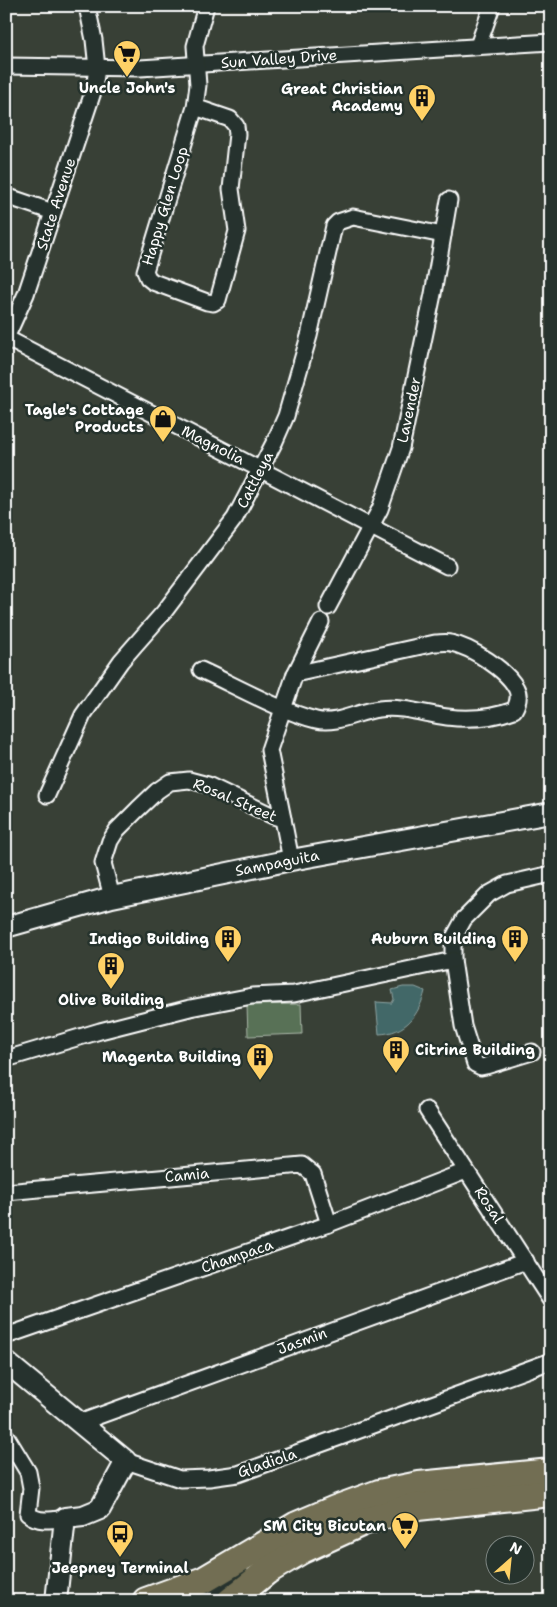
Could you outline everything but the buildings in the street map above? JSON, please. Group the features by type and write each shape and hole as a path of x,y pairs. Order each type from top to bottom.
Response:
{"highway":[{"path":"159,1597 204,1580 297,1525 379,1493 419,1485 551,1472"},
{"path":"230,1601 267,1571 302,1550 363,1522 408,1508 551,1493"}],"street":[{"name":"State Avenue","path":"6,338 26,294 94,89 97,68 87,6"},
{"name":"Happy Glen Loop","path":"196,107 230,119 236,126 237,134 232,189 237,231 218,300 213,303 153,282 145,272 196,107 198,85 195,46 206,6"},
{"path":"478,46 492,6"},
{"name":"Sun Valley Drive","path":"6,66 97,68 197,64 551,42"},
{"path":"6,196 53,212"},
{"name":"Lavender","path":"328,607 380,509 401,448 433,294 449,200"},
{"name":"Cattleya","path":"46,796 84,715 121,661 164,612 235,518 260,469 286,416 309,336 334,226 338,222 352,217 443,235"},
{"name":"Magnolia","path":"6,338 447,566"},
{"path":"283,819 270,750 295,674 321,622"},
{"path":"201,670 284,708 318,721 330,722 379,709 400,708 447,717 474,719 497,716 514,710 518,698 517,688 492,663 451,643 435,643 295,674"},
{"name":"Rosal Street","path":"112,896 103,863 110,841 117,830 157,791 170,782 189,780 208,785 283,819 291,860"},
{"name":"Sampaguita","path":"6,927 112,896 291,860 551,813"},
{"path":"532,1052 486,1066 480,1067 475,1064 463,1026 453,960 453,939 464,919 489,894 507,884 551,874"},
{"path":"6,1059 100,1031 190,1008 252,996 294,994 453,960"},
{"name":"Rosal","path":"426,1110 526,1260 551,1302"},
{"name":"Camia","path":"6,1192 302,1165 313,1174 329,1224"},
{"name":"Champaca","path":"6,1336 329,1224 466,1171"},
{"name":"Jasmin","path":"79,1423 526,1260"},
{"name":"Gladiola","path":"6,1362 126,1461 180,1479 238,1474 551,1361"},
{"path":"6,1436 28,1472 31,1488 28,1514 40,1521 83,1516 100,1509 126,1461"},
{"path":"205,1601 258,1556 324,1517 393,1494 551,1482"},
{"path":"222,1601 267,1563 330,1526 396,1504 456,1490"},
{"path":"56,1601 65,1518"}],"green space":[{"path":"301,1004 302,1034 248,1036 247,1005"}],"water":[{"path":"403,987 415,987 425,991 419,1008 404,1026 388,1033 379,1034 376,1002 392,1003 394,999 392,990"}],"place":[{"name":"Uncle John's","path":"127,78"},
{"name":"Great Christian Academy","path":"422,122"},
{"name":"Tagle's Cottage Products","path":"163,443"},
{"name":"Indigo Building","path":"228,963"},
{"name":"Auburn Building","path":"515,963"},
{"name":"Olive Building","path":"111,990"},
{"name":"Citrine Building","path":"396,1074"},
{"name":"Magenta Building","path":"260,1081"},
{"name":"SM City Bicutan","path":"405,1550"},
{"name":"Jeepney Terminal","path":"120,1558"}]}
